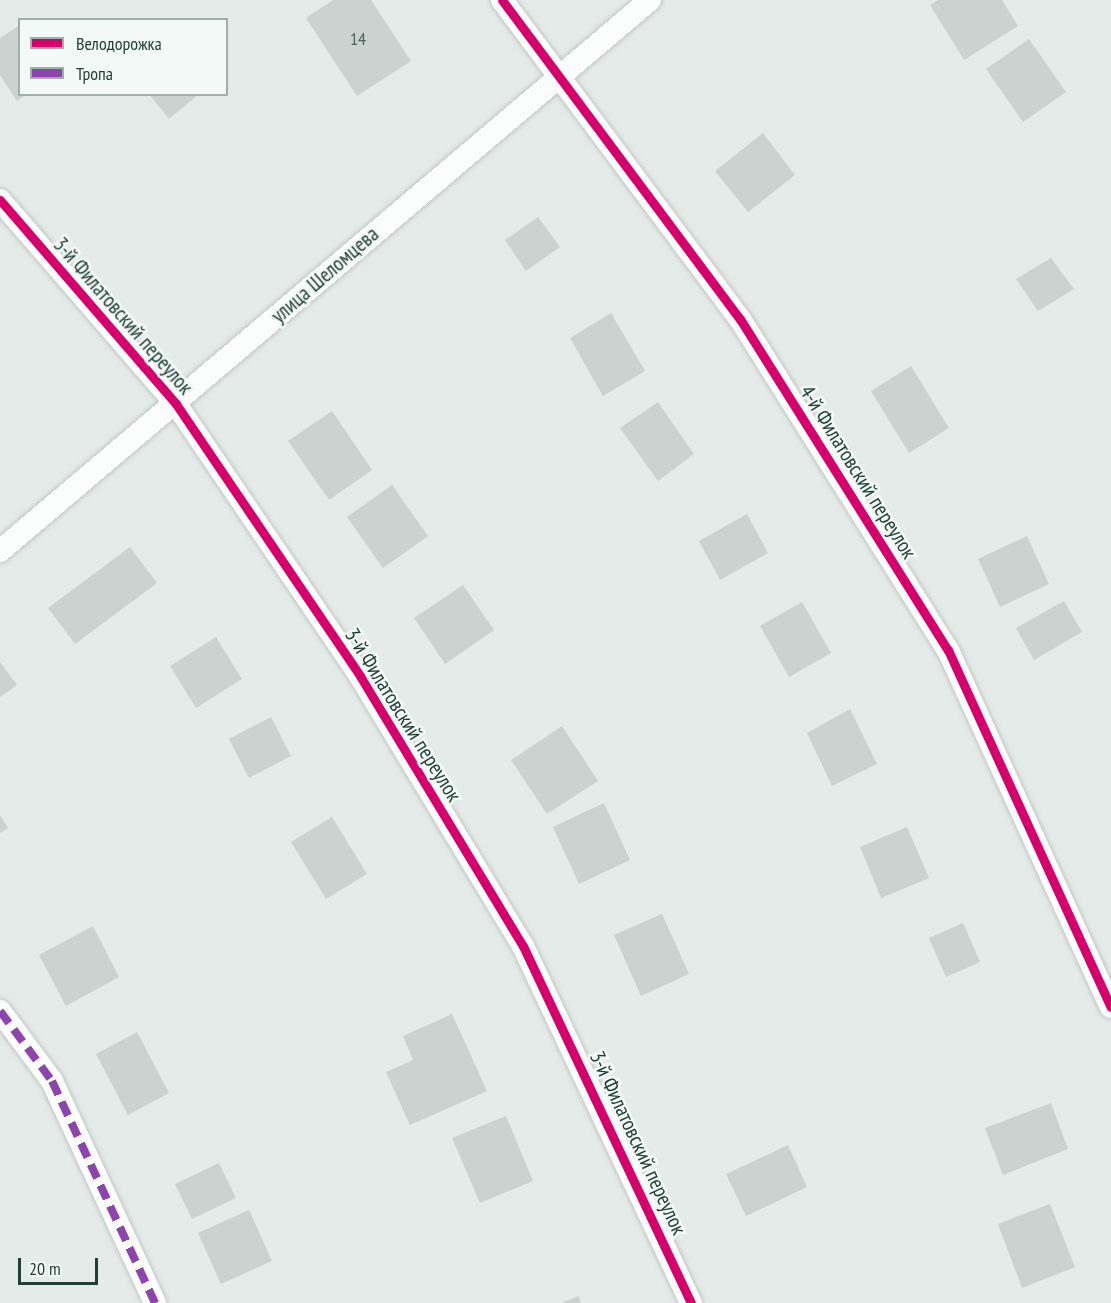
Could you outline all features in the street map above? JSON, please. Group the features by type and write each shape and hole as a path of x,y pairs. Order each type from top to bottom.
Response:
{"street":[{"name":"4-й Филатовский переулок","path":"502,0 559,73 740,319 948,650 1111,1007"},
{"name":"улица Шеломцева","path":"0,551 176,404 559,73 650,0"},
{"name":"3-й Филатовский переулок","path":"0,200 176,404 360,676 523,946 691,1303"},
{"path":"0,1011 52,1081 155,1303"}],"building":[{"path":"333,0 371,0 411,61 357,96 306,18"},
{"path":"938,0 1002,0 1018,26 964,60 930,5"},
{"path":"18,26 18,96 24,96 17,101 0,75 0,38"},
{"path":"1029,39 1066,92 1023,122 986,69"},
{"path":"151,96 197,96 169,119"},
{"path":"763,133 795,175 748,212 715,171"},
{"path":"538,217 560,247 526,271 505,240"},
{"path":"1051,258 1074,289 1038,311 1016,279"},
{"path":"611,313 645,371 603,396 570,338"},
{"path":"911,366 949,428 909,453 871,391"},
{"path":"658,402 694,454 658,481 620,428"},
{"path":"332,411 372,470 329,500 288,441"},
{"path":"392,485 428,536 383,568 347,517"},
{"path":"747,514 768,553 720,580 699,541"},
{"path":"1027,536 1049,584 1000,607 978,559"},
{"path":"130,547 157,583 75,644 48,608"},
{"path":"463,585 494,630 445,664 414,618"},
{"path":"1064,601 1082,632 1034,660 1016,628"},
{"path":"802,602 831,653 789,677 760,626"},
{"path":"216,637 242,679 196,708 170,666"},
{"path":"0,662 17,685 0,697"},
{"path":"850,709 877,764 832,786 807,733"},
{"path":"271,717 291,756 249,778 229,739"},
{"path":"562,726 598,781 547,814 511,760"},
{"path":"604,803 630,860 579,884 553,827"},
{"path":"0,815 8,828 0,833"},
{"path":"332,817 367,874 326,899 291,842"},
{"path":"907,827 929,878 881,898 860,847"},
{"path":"662,914 689,974 641,996 614,935"},
{"path":"963,923 980,962 946,977 929,938"},
{"path":"93,926 119,977 66,1006 39,955"},
{"path":"452,1014 487,1091 410,1125 386,1072 413,1060 403,1036"},
{"path":"137,1032 169,1093 128,1115 96,1054"},
{"path":"1051,1103 1068,1149 1003,1175 985,1128"},
{"path":"506,1116 533,1181 480,1203 452,1138"},
{"path":"788,1145 807,1187 746,1216 726,1174"},
{"path":"219,1163 236,1198 192,1219 175,1184"},
{"path":"1050,1204 1075,1267 1022,1288 998,1224"},
{"path":"249,1210 272,1261 221,1284 198,1233"},
{"path":"579,1296 581,1303 561,1303"}],"marked path":[{"path":"0,1011 52,1081 155,1303"}],"cycle path":[{"path":"502,0 740,319 948,650 1111,1007"},
{"path":"0,200 176,404 360,676 523,946 691,1303"}]}
